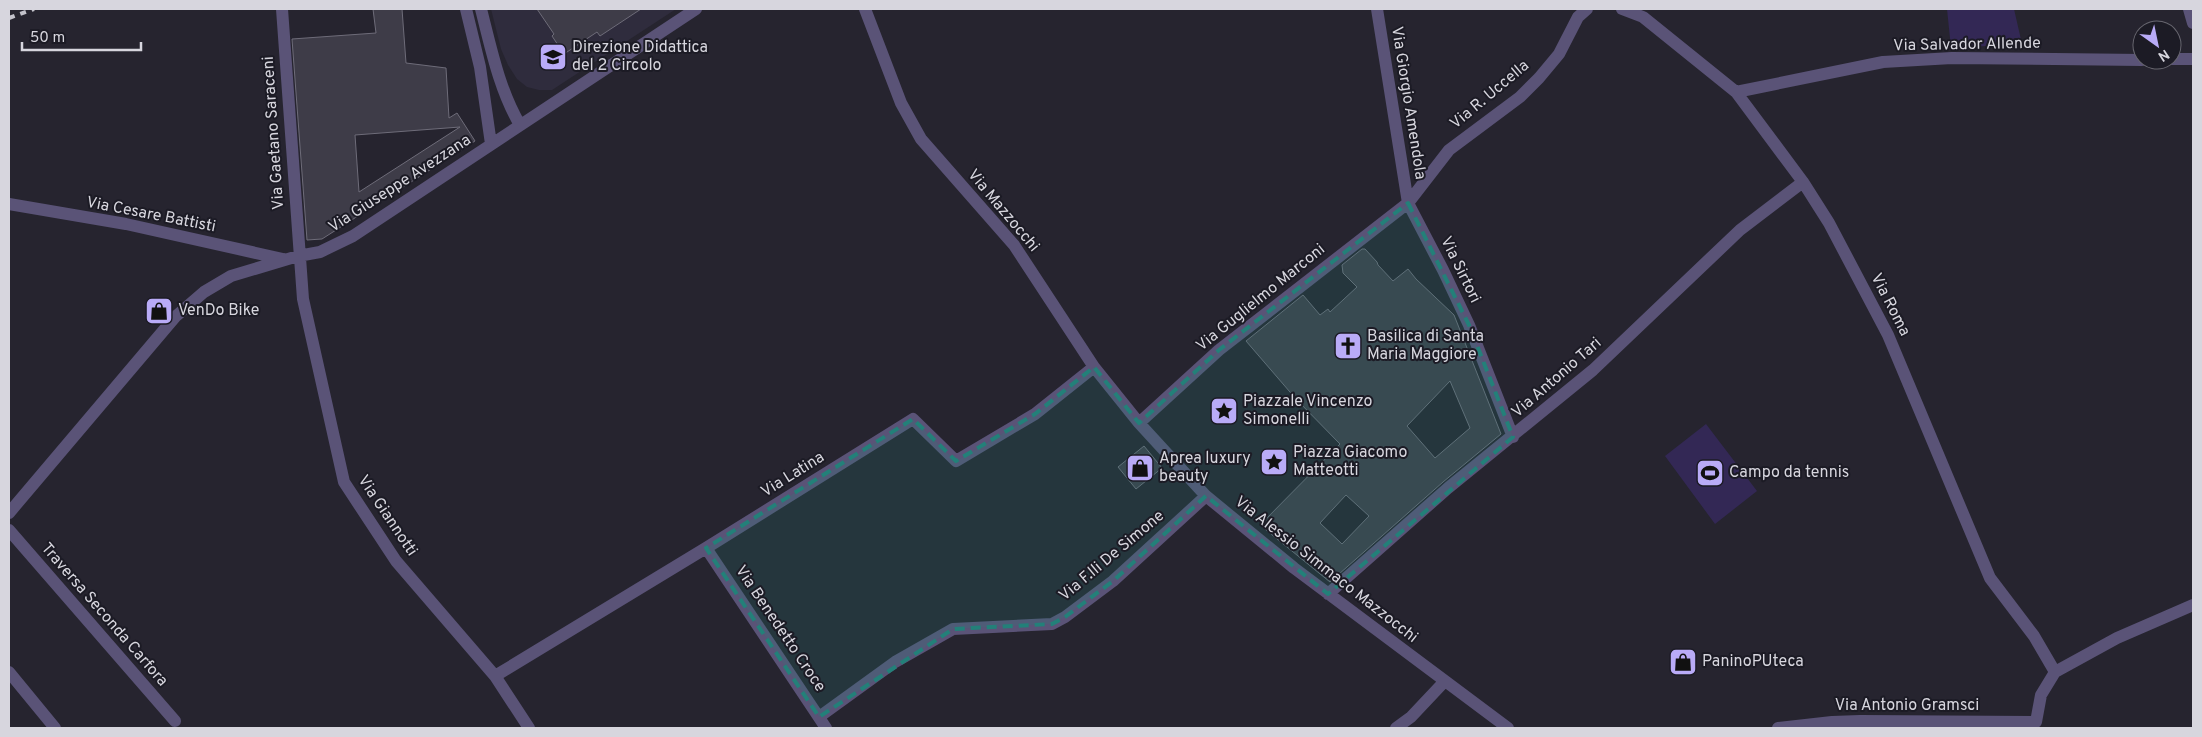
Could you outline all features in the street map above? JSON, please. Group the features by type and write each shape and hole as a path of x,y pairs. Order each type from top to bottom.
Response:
{"street":[{"name":"Via Gaetano Saraceni","path":"282,9 298,256"},
{"path":"466,9 480,67 491,144"},
{"path":"481,9 501,83 510,108 520,125"},
{"name":"Via Giuseppe Avezzana","path":"9,513 175,317 204,292 231,276 332,248 353,236 696,9"},
{"name":"Via Mazzocchi","path":"865,9 901,102 921,139 1014,245 1094,367 1139,423"},
{"name":"Via Giorgio Amendola","path":"1377,9 1408,203"},
{"name":"Via R. Uccella","path":"1408,203 1450,150 1520,97 1539,78 1559,54 1578,17 1587,9"},
{"name":"Via Roma","path":"1622,9 1643,16 1736,92 1803,182 1828,223 1888,335 1990,578 2034,636 2055,672"},
{"path":"2189,9 2193,23"},
{"name":"Via Salvador Allende","path":"1736,92 1883,62 1952,58 2132,60"},
{"name":"Via Antonio Tari","path":"1328,594 1448,488 1593,370 1740,230 1803,182"},
{"name":"Via Guglielmo Marconi","path":"1139,423 1219,350 1408,203"},
{"name":"Via Sirtori","path":"1408,203 1443,270 1468,325 1513,437"},
{"name":"Via Cesare Battisti","path":"9,204 126,224 286,260"},
{"name":"Via Giannotti","path":"298,256 303,299 344,482 396,561 495,676 529,728"},
{"name":"Via Latina","path":"495,676 913,419 956,461 1035,414 1094,367"},
{"name":"Via Alessio Simmaco Mazzocchi","path":"1139,423 1206,496 1328,594 1508,728"},
{"name":"Via F.lli De Simone","path":"819,717 895,662 953,629 1052,624 1065,617 1113,581 1206,496"},
{"name":"Traversa Seconda Carfora","path":"9,530 175,721"},
{"name":"Via Benedetto Croce","path":"706,548 826,728"},
{"path":"2038,725 2042,695 2055,672 2117,638 2193,605"},
{"path":"9,672 55,728"},
{"path":"1396,728 1411,717 1444,682"},
{"name":"Via Antonio Gramsci","path":"1778,728 1804,727 1832,722 1899,720 2038,725"}],"highlighted area":[{"path":"1408,203 1469,325 1513,437 1328,594 1206,496 1113,581 1065,617 1052,624 953,629 819,717 706,548 913,419 956,461 1035,414 1094,367 1139,423 1219,350"}],"shaded area":[{"name":"Direzione Didattica del 2 Circolo","path":"491,9 676,9 552,90 539,90 527,87 517,79 508,65 501,49"},
{"path":"1947,9 2014,9 2022,44 1951,48"},
{"name":"Campo da tennis","path":"1706,424 1757,491 1715,524 1665,456"}],"building":[{"path":"373,9 402,9 406,63 446,68 449,118 457,113 475,141 322,239 307,240 292,39 376,33","holes":["460,127 359,192 355,135"]},
{"path":"537,9 641,9 600,36 597,32 564,54 552,36 554,34"},
{"path":"1362,249 1365,249 1393,281 1408,269 1454,315 1501,434 1443,482 1330,582 1260,525 1340,444 1296,399 1246,341 1303,295 1320,315 1328,309 1330,312 1357,287 1343,273 1342,265","holes":["1450,381 1470,428 1435,458 1407,426","1346,495 1369,516 1342,544 1320,523"]},
{"name":"Aprea luxury beauty","path":"1144,446 1162,468 1136,489 1118,467"}],"railway":[{"path":"9,18 34,9"}],"place":[{"name":"Direzione Didattica del 2 Circolo","path":"553,57"},
{"name":"VenDo Bike","path":"159,311"},
{"name":"Basilica di Santa Maria Maggiore","path":"1348,346"},
{"name":"Piazzale Vincenzo Simonelli","path":"1224,411"},
{"name":"Piazza Giacomo Matteotti","path":"1274,462"},
{"name":"Aprea luxury beauty","path":"1140,468"},
{"name":"Campo da tennis","path":"1710,473"},
{"name":"PaninoPUteca","path":"1683,662"}]}
